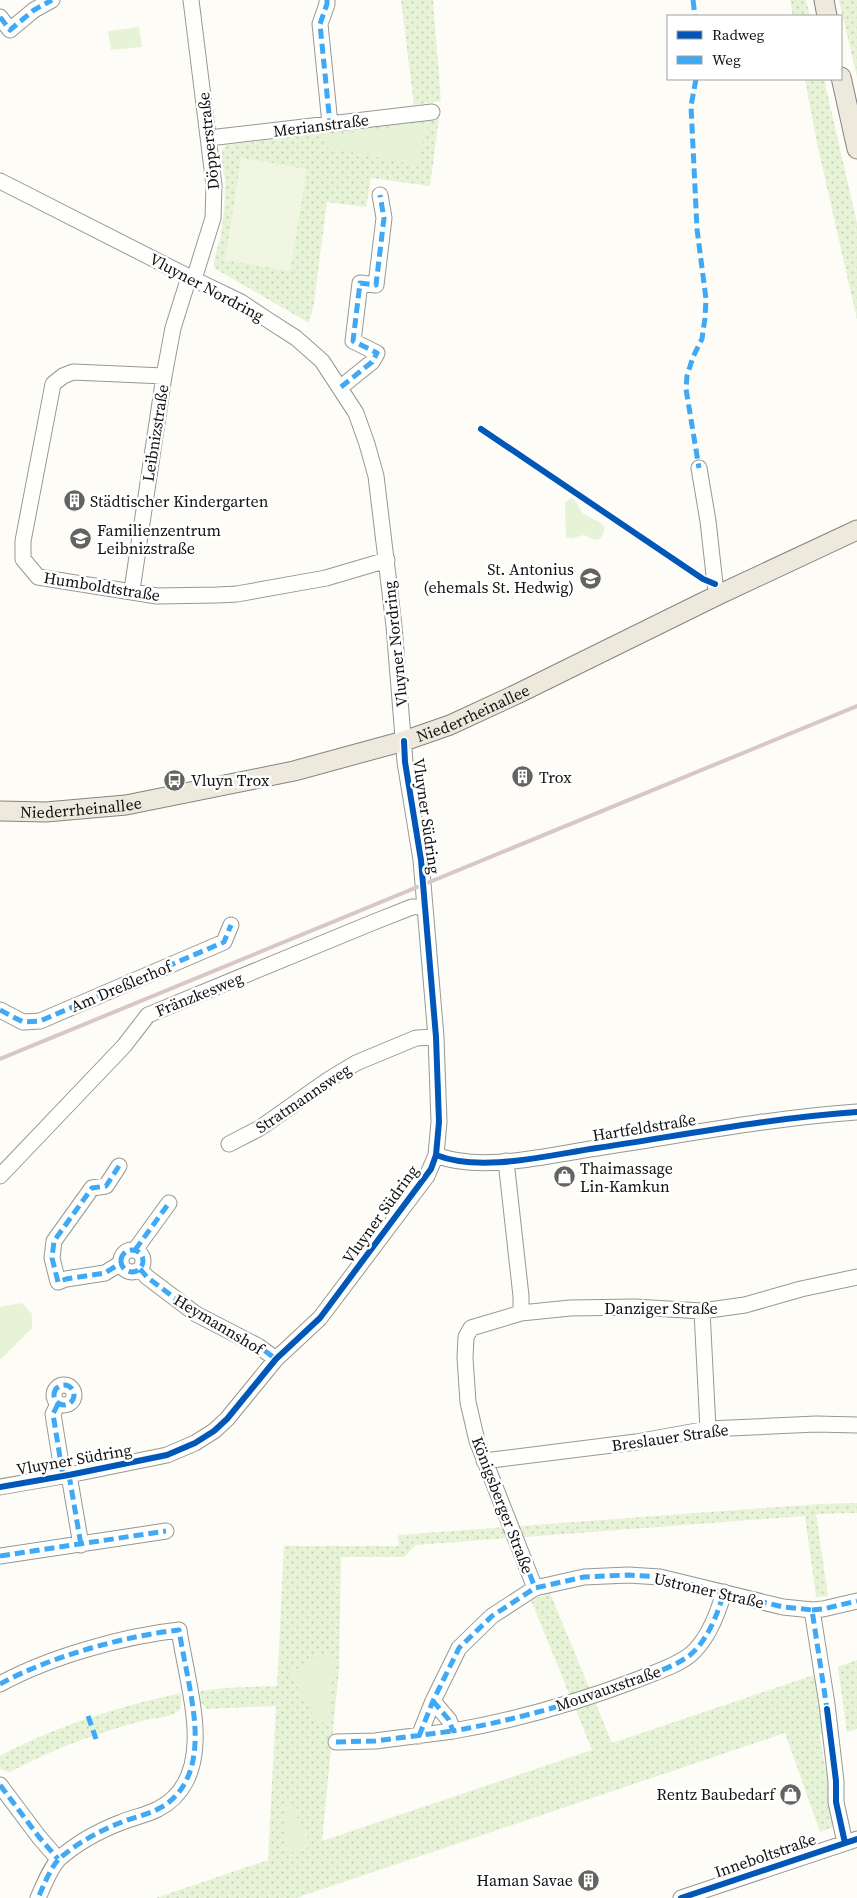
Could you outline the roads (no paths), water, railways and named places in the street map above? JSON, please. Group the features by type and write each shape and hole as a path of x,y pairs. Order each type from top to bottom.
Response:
{"main road":[{"path":"824,0 827,15"},
{"path":"842,80 857,149"},
{"name":"Niederrheinallee","path":"0,811 46,812 126,805 294,771 404,741 450,724 508,698 718,595 857,530"}],"street":[{"path":"0,17 10,30 34,10 52,0"},
{"name":"Döpperstraße","path":"191,0 214,184 213,218 191,278"},
{"path":"327,0 320,24 330,124"},
{"name":"Merianstraße","path":"209,138 432,112"},
{"name":"Vluyner Nordring","path":"0,180 241,302 296,338 322,361 341,387 356,413 376,476 387,560 404,741"},
{"path":"341,387 372,362 377,353 353,341 360,283 376,285 384,218 380,195"},
{"name":"Leibnizstraße","path":"132,590 173,328 191,278"},
{"name":"Humboldtstraße","path":"164,376 73,372 63,376 53,384 23,541 23,559 38,577 132,590 157,596 236,594 326,578 387,560"},
{"path":"699,468 718,595"},
{"name":"Vluyner Südring","path":"0,1486 66,1476 167,1455 195,1443 214,1431 227,1419 276,1359 320,1318 427,1176 436,1155 438,1122 436,1037 419,845 405,762 404,741"},
{"name":"Fränzkesweg","path":"0,1176 124,1046 148,1015 412,907 425,906"},
{"name":"Am Dreßlerhof","path":"0,1010 23,1022 40,1021 224,942 231,925"},
{"name":"Stratmannsweg","path":"229,1144 260,1128 328,1080 356,1063 416,1038 436,1037"},
{"name":"Hartfeldstraße","path":"436,1155 450,1161 475,1164 506,1161 724,1128 857,1112"},
{"path":"506,1161 521,1296 521,1313"},
{"path":"119,1166 106,1186 92,1188 54,1241 52,1258 58,1282 105,1273 122,1263 123,1254 127,1251 135,1250 142,1256 143,1264 140,1268"},
{"path":"135,1250 168,1203"},
{"name":"Heymannshof","path":"122,1263 126,1270 129,1271 137,1271 140,1268 147,1277 196,1314 258,1346 276,1359"},
{"name":"Danziger Straße","path":"521,1313 570,1308 635,1307 702,1311 745,1305 857,1276"},
{"path":"702,1311 708,1429"},
{"name":"Königsberger Straße","path":"521,1313 471,1328 466,1337 465,1358 468,1402 477,1442 535,1588"},
{"path":"58,1404 54,1414 81,1545"},
{"name":"Breslauer Straße","path":"484,1461 636,1442 708,1429 816,1424 857,1425"},
{"path":"0,1556 166,1531"},
{"name":"Ustroner Straße","path":"420,1736 433,1701 459,1648 492,1616 535,1588 584,1577 628,1575 660,1577 783,1607 812,1610 857,1601"},
{"name":"Mouvauxstraße","path":"336,1742 375,1741 453,1731 544,1710 619,1686 667,1668 691,1654 709,1632 718,1613 724,1592"},
{"path":"812,1610 827,1704 836,1780 836,1802 851,1841"},
{"path":"0,1684 15,1676 69,1656 149,1633 178,1630 194,1715 196,1742 192,1768 182,1789 174,1798 158,1809 97,1833 58,1859 38,1898"},
{"path":"433,1701 449,1720 453,1731"},
{"path":"0,1786 58,1859"},
{"name":"Inneboltstraße","path":"681,1898 851,1841"}],"railway":[{"path":"0,1059 857,706"}],"place":[{"name":"Städtischer Kindergarten","path":"74,501"},
{"name":"Familienzentrum Leibnizstraße","path":"81,539"},
{"name":"St. Antonius (ehemals St. Hedwig)","path":"590,578"},
{"name":"Trox","path":"523,777"},
{"name":"Vluyn Trox","path":"175,780"},
{"name":"Thaimassage Lin-Kamkun","path":"564,1177"},
{"name":"Rentz Baubedarf","path":"791,1794"},
{"name":"Haman Savae","path":"589,1880"}]}
